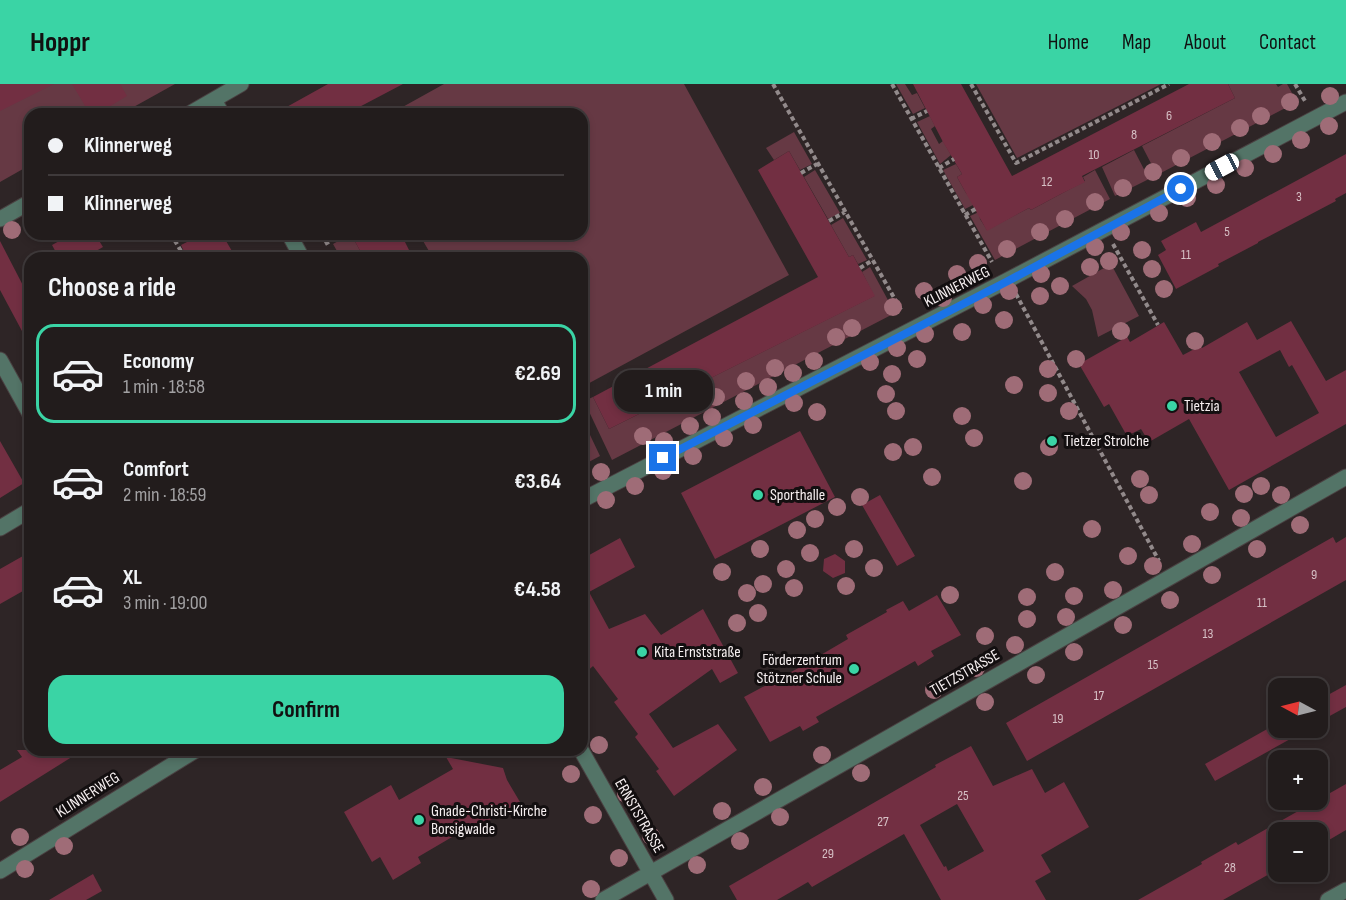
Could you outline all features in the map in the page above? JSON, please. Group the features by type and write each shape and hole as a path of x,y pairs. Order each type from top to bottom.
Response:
{"street":[{"path":"200,108 241,84"},
{"path":"214,100 219,108"},
{"name":"KLINNERWEG","path":"588,497 1006,282 1346,102"},
{"path":"0,219 24,205"},
{"path":"0,360 24,403"},
{"name":"TIETZSTRASSE","path":"603,900 1346,477"},
{"path":"0,528 24,514"},
{"name":"KLINNERWEG","path":"0,871 186,756"},
{"name":"ERNSTSTRASSE","path":"583,756 666,900"},
{"path":"1328,900 1346,890"}],"path":[{"path":"773,84 901,310"},
{"path":"892,84 992,262"},
{"path":"971,84 1016,163 1169,84"},
{"path":"1295,84 1305,100"},
{"path":"911,119 927,111"},
{"path":"939,168 954,159"},
{"path":"801,173 817,164"},
{"path":"965,215 977,208"},
{"path":"829,221 845,212"},
{"path":"325,244 332,240"},
{"path":"1113,244 1158,326"},
{"path":"860,268 873,260"},
{"path":"1016,294 1159,561"}],"shaded area":[{"path":"0,84 175,84 132,108 24,108 24,168 0,182"},
{"path":"444,84 684,84 789,275 588,384 588,252 430,252 422,240 588,240 588,108 401,108"},
{"path":"896,84 905,84 912,95 917,93 925,108 913,114"},
{"path":"976,84 1161,84 1017,158"},
{"path":"1228,84 1276,84 1278,87 1287,84 1297,102 1157,175 1142,146 1235,98"},
{"path":"930,116 935,126 931,129 939,144 943,141 951,155 940,164 917,122"},
{"path":"794,132 812,164 800,170 789,151 774,160 766,148"},
{"path":"1134,150 1149,179 1115,196 1102,167"},
{"path":"956,164 962,174 957,177 975,204 965,209 943,170"},
{"path":"815,170 840,213 828,219 804,177"},
{"path":"1095,170 1110,199 995,260 970,216 979,212 980,219 987,230 1085,181 1083,177"},
{"path":"843,218 867,260 858,264 853,255 849,257 831,225"},
{"path":"340,240 354,240 361,252 338,252 333,244"},
{"path":"1111,264 1139,316 1098,337 1092,310 1086,299 1072,286"},
{"path":"870,267 895,313 612,460 588,409 588,399 593,397 609,429 874,296 862,272"},
{"path":"588,431 600,456 588,462"}],"building":[{"path":"0,84 54,84 0,111"},
{"path":"72,84 120,84 127,96 107,108 86,108"},
{"path":"328,84 403,84 357,108 285,108"},
{"path":"913,84 961,84 1012,176 1189,84 1228,84 1235,98 1082,176 1085,182 987,231 957,177 962,174"},
{"path":"789,151 849,257 853,255 875,296 609,429 593,397 818,277 758,170"},
{"path":"1346,154 1346,193 1335,199 1336,201 1176,289 1158,255 1166,250 1161,241 1196,222 1201,232"},
{"path":"61,240 99,240 103,247 94,252 56,252 52,245"},
{"path":"186,240 226,240 232,252 184,252 181,245 187,242"},
{"path":"354,240 404,240 410,252 361,252"},
{"path":"0,241 24,287 24,335 0,290"},
{"name":"Tietzia","path":"1291,321 1326,381 1346,370 1346,424 1229,490 1189,419 1149,442 1141,429 1127,436 1109,404 1104,407 1079,364 1127,337 1130,342 1164,322 1183,355 1200,346 1202,348 1247,322 1257,340","holes":["1280,350 1289,367 1292,365 1319,413 1276,437 1239,372"]},
{"name":"Sporthalle","path":"800,431 835,497 715,559 681,493"},
{"path":"0,441 24,483 0,498"},
{"path":"880,495 915,556 897,566 862,505"},
{"path":"1333,537 1336,543 1346,537 1346,580 1027,761 1006,723"},
{"path":"620,538 635,567 589,592 609,629 645,614 661,635 703,609 738,673 720,683 712,669 649,714 673,748 718,724 737,750 674,796 656,771 659,769 635,737 638,734 614,702 618,699 593,666 588,671 588,556"},
{"path":"835,554 845,561 845,573 833,578 823,571 824,559"},
{"path":"24,555 24,590 0,604 0,569"},
{"name":"Förderzentrum Stötzner Schule","path":"937,595 961,635 931,651 934,656 918,666 915,661 816,717 819,722 803,731 800,726 770,742 744,697 819,657 848,639 846,635 903,601 909,611"},
{"path":"1346,685 1346,707 1328,717 1328,695"},
{"path":"1268,729 1268,738 1292,738 1215,781 1205,764"},
{"path":"971,746 993,786 1032,769 1045,793 1064,782 1089,827 1041,855 1051,872 1035,881 1046,900 941,900 904,834 812,887 808,882 777,900 737,900 729,886","holes":["957,804 984,851 948,871 920,825"]},
{"path":"17,750 24,750 24,756 73,756 0,802 0,770 22,757"},
{"name":"Gnade-Christi-Kirche Borsigwalde","path":"446,757 503,768 520,802 466,834 464,830 418,857 421,863 393,880 380,857 372,862 344,812 391,785 399,800 453,769"},
{"path":"1346,784 1346,830 1328,841 1328,822 1279,822 1300,810 1328,810 1328,794"},
{"path":"1268,828 1268,875 1223,900 1138,900 1236,842 1238,845"},
{"path":"93,874 102,891 86,900 49,900"}],"place":[{"name":"Tietzia","path":"1172,406"},
{"name":"Tietzer Strolche","path":"1052,441"},
{"name":"Sporthalle","path":"758,495"},
{"name":"Kita Ernststraße","path":"642,652"},
{"name":"Förderzentrum Stötzner Schule","path":"854,669"},
{"name":"Gnade-Christi-Kirche Borsigwalde","path":"419,820"}],"route":[{"path":"663,458 1006,282 1181,189"}]}
